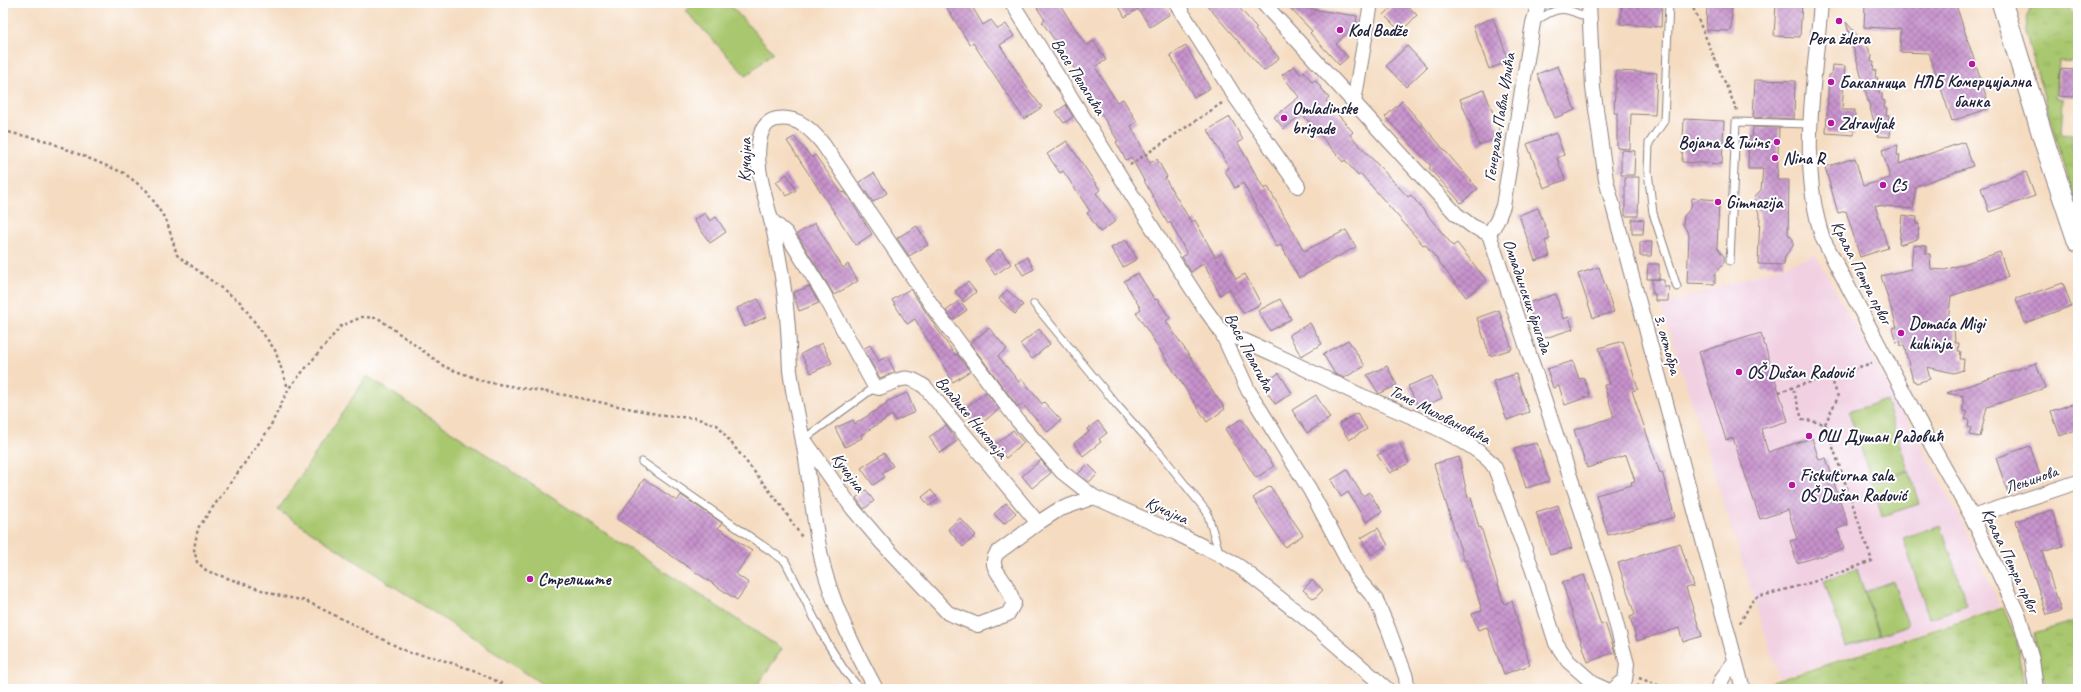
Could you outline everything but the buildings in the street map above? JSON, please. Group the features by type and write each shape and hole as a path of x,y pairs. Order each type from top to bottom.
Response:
{"street":[{"name":"Васе Пелагића","path":"1012,3 1198,299 1221,331 1248,390 1310,490 1357,578 1376,600 1406,677 1407,689"},
{"path":"1176,3 1234,94 1298,186"},
{"name":"Омладинских бригада","path":"1263,3 1456,214 1472,226 1489,234 1604,578 1627,664 1625,680 1614,689"},
{"path":"1354,102 1371,3"},
{"name":"Генерала Павла Илића","path":"1489,234 1497,221 1503,206 1533,23 1539,3"},
{"name":"3. октобра","path":"1589,3 1591,19 1593,88 1606,180 1743,689"},
{"name":"Краља Петра првог","path":"1821,3 1811,124 1813,199 1816,218 1823,238 1944,470 1972,517 2019,616 2032,660 2036,689"},
{"path":"2002,3 2077,233"},
{"name":"Кучајна","path":"1038,523 997,553 994,557 995,569 1004,582 1014,603 1008,614 978,625 948,613 882,543 853,509 804,439 790,370 783,276 772,220 763,195 760,143 766,125 774,120 786,118 807,126 823,144 935,310 1018,421 1062,472 1094,497 1220,555 1240,567 1306,619 1387,689"},
{"path":"772,220 786,233 822,291 875,387"},
{"name":"Томе Миловановића","path":"1221,331 1266,349 1359,394 1422,422 1471,446 1489,459 1495,468 1533,571 1556,643 1568,661 1594,684 1605,689"},
{"name":"Владике Николаја","path":"875,387 879,388 906,378 915,379 925,387 1038,523"},
{"path":"804,439 826,574 845,630 876,689"},
{"name":"Лењинова","path":"1972,517 2078,482"},
{"path":"1038,523 1058,510 1094,497"},
{"path":"1718,689 1735,661"}],"lane":[{"path":"1669,3 1664,121 1649,142 1648,172 1653,213 1677,287"},
{"path":"1533,23 1549,12 1558,9 1574,11 1591,19"},
{"path":"1730,261 1736,122 1811,124"},
{"path":"1034,304 1116,404 1160,452 1207,512 1220,555"},
{"path":"804,439 875,387"},
{"path":"642,462 786,561 826,641 845,671 860,689"}],"path":[{"path":"1691,3 1742,122"},
{"path":"1118,173 1234,94"},
{"path":"3,131 54,144 124,173 147,191 167,222 177,255 240,302 274,350 288,388"},
{"path":"514,689 473,670 433,657 410,652 306,601 276,595 208,571 197,562 194,549 198,528 269,429 288,388 341,326 362,317 378,318 445,367 486,382 565,395 666,416 696,418 717,425 780,504 805,542"},
{"path":"1779,392 1857,368"},
{"path":"1740,623 1754,598 1813,582 1872,561 1825,424 1838,397 1831,376"},
{"path":"1792,388 1802,418 1825,424"},
{"path":"1627,664 1638,678 1668,689"}],"shaded area":[{"name":"ОШ Душан Радовић","path":"1816,255 1955,508 2000,607 1779,678 1661,306"}],"green space":[{"path":"694,3 728,3 773,52 746,76 686,11"},
{"path":"2032,3 2065,3 2078,19 2078,62 2059,61 2056,98 2063,99 2061,134 2072,135 2072,150 2078,163 2078,199 2074,198 2026,35 2027,18"},
{"name":"Стрелиште","path":"367,376 782,649 755,689 550,689 278,510"},
{"path":"1886,400 1908,470 1872,482 1849,412"},
{"path":"1909,471 1919,504 1882,516 1872,483"},
{"path":"1941,525 1967,606 1929,618 1903,538"},
{"path":"1857,569 1879,635 1846,646 1824,581"},
{"path":"1893,581 1908,625 1880,635 1865,591"},
{"path":"2003,608 2015,635 2025,689 1754,688"},
{"path":"2078,620 2078,689 2045,689 2034,633"}],"place":[{"name":"Pera ždera","path":"1839,21"},
{"name":"Kod Badže","path":"1340,30"},
{"name":"НЛБ Комерцијална банка","path":"1972,64"},
{"name":"Бакалница","path":"1831,82"},
{"name":"Omladinske brigade","path":"1284,118"},
{"name":"Zdravljak","path":"1831,123"},
{"name":"Bojana & Twins","path":"1777,142"},
{"name":"Nina R","path":"1775,158"},
{"name":"C5","path":"1883,185"},
{"name":"Gimnazija","path":"1718,202"},
{"name":"Domaća Migi kuhinja","path":"1901,333"},
{"name":"OŠ Dušan Radović","path":"1739,372"},
{"name":"ОШ Душан Радовић","path":"1809,436"},
{"name":"Fiskulturna sala OŠ Dušan Radović","path":"1792,485"},
{"name":"Стрелиште","path":"530,579"}]}
